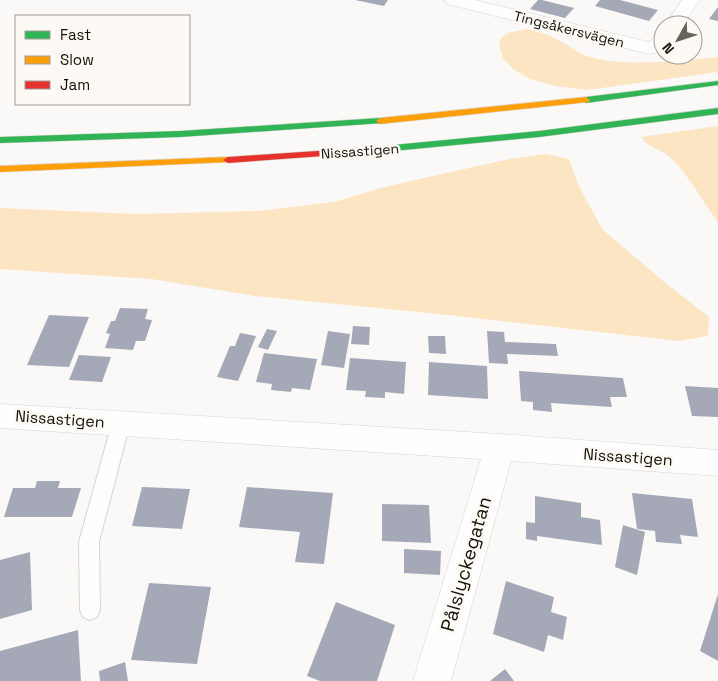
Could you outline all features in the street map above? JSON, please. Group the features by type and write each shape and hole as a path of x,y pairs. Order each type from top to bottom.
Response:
{"highway":[{"name":"Nissastigen","path":"0,140 133,137 370,123 509,110 718,83"},
{"name":"Nissastigen","path":"0,169 127,166 380,150 542,134 718,111"}],"street":[{"name":"Tingsåkersvägen","path":"453,0 649,48 653,46"},
{"path":"681,15 691,0"},
{"name":"Nissastigen","path":"0,416 500,446 718,464"},
{"name":"Pålslyckegatan","path":"432,681 500,446"}],"lane":[{"path":"90,610 89,542 121,423"}],"shaded area":[{"path":"527,29 552,37 586,56 620,62 653,62 653,65 703,65 703,58 718,57 718,72 588,90 556,86 530,79 513,69 503,58 499,45 501,38 508,33"},
{"path":"718,126 718,222 679,166 641,137"},
{"path":"546,154 569,159 579,187 603,230 709,317 708,336 679,341 439,314 255,296 151,279 0,269 0,208 135,214 258,211 334,202 381,188 437,175 510,159"}],"building":[{"path":"355,0 388,0 384,6"},
{"path":"538,0 574,8 565,18 530,9"},
{"path":"600,0 620,0 658,10 649,21 595,6"},
{"path":"718,7 718,21 709,19"},
{"path":"120,308 148,309 145,319 152,320 145,341 136,341 133,350 105,348 110,334 106,333 111,321 115,321"},
{"path":"49,315 89,317 69,367 27,365"},
{"path":"353,326 370,327 369,345 351,344"},
{"path":"267,329 277,331 268,350 258,347"},
{"path":"328,331 350,334 344,368 321,365"},
{"path":"487,331 504,332 505,342 556,344 558,356 507,354 508,364 489,363"},
{"path":"240,333 256,336 238,381 217,377 230,346 235,346"},
{"path":"428,336 445,336 446,354 429,353"},
{"path":"264,353 317,359 310,390 292,388 291,392 271,390 272,384 256,382"},
{"path":"79,355 111,357 102,382 69,380"},
{"path":"350,358 406,362 404,394 385,392 385,398 365,397 366,391 346,390"},
{"path":"429,362 487,366 488,399 428,395"},
{"path":"519,371 623,378 627,397 610,397 612,407 551,403 552,412 533,410 533,402 521,401"},
{"path":"685,386 718,388 718,417 692,416"},
{"path":"37,481 60,481 58,488 81,488 72,517 4,517 13,488 35,488"},
{"path":"142,487 190,489 182,529 132,526"},
{"path":"247,487 333,493 324,564 295,562 300,532 239,527"},
{"path":"632,493 692,499 698,537 680,535 682,544 656,542 655,531 637,529"},
{"path":"535,496 581,503 581,517 600,520 602,545 537,536 537,541 526,539 526,522 535,523"},
{"path":"382,504 429,505 431,543 382,541"},
{"path":"623,525 645,532 637,575 615,567"},
{"path":"404,549 441,551 440,575 404,573"},
{"path":"30,552 32,610 0,619 0,560"},
{"path":"506,581 554,597 551,612 567,617 563,640 548,635 544,652 493,634"},
{"path":"149,583 211,587 197,664 131,660"},
{"path":"718,594 718,661 700,651"},
{"path":"336,602 395,625 377,681 320,681 307,676"},
{"path":"78,630 81,681 0,681 0,651"},
{"path":"125,662 128,681 100,681 99,671"},
{"path":"505,669 514,681 490,681"}],"traffic: fast":[{"path":"586,100 718,83"},
{"path":"362,151 539,134 718,111"},
{"path":"0,140 180,134 380,121"}],"traffic: slow":[{"path":"380,121 586,100"},
{"path":"0,169 228,160"}],"traffic: jam":[{"path":"228,160 362,151"}]}
